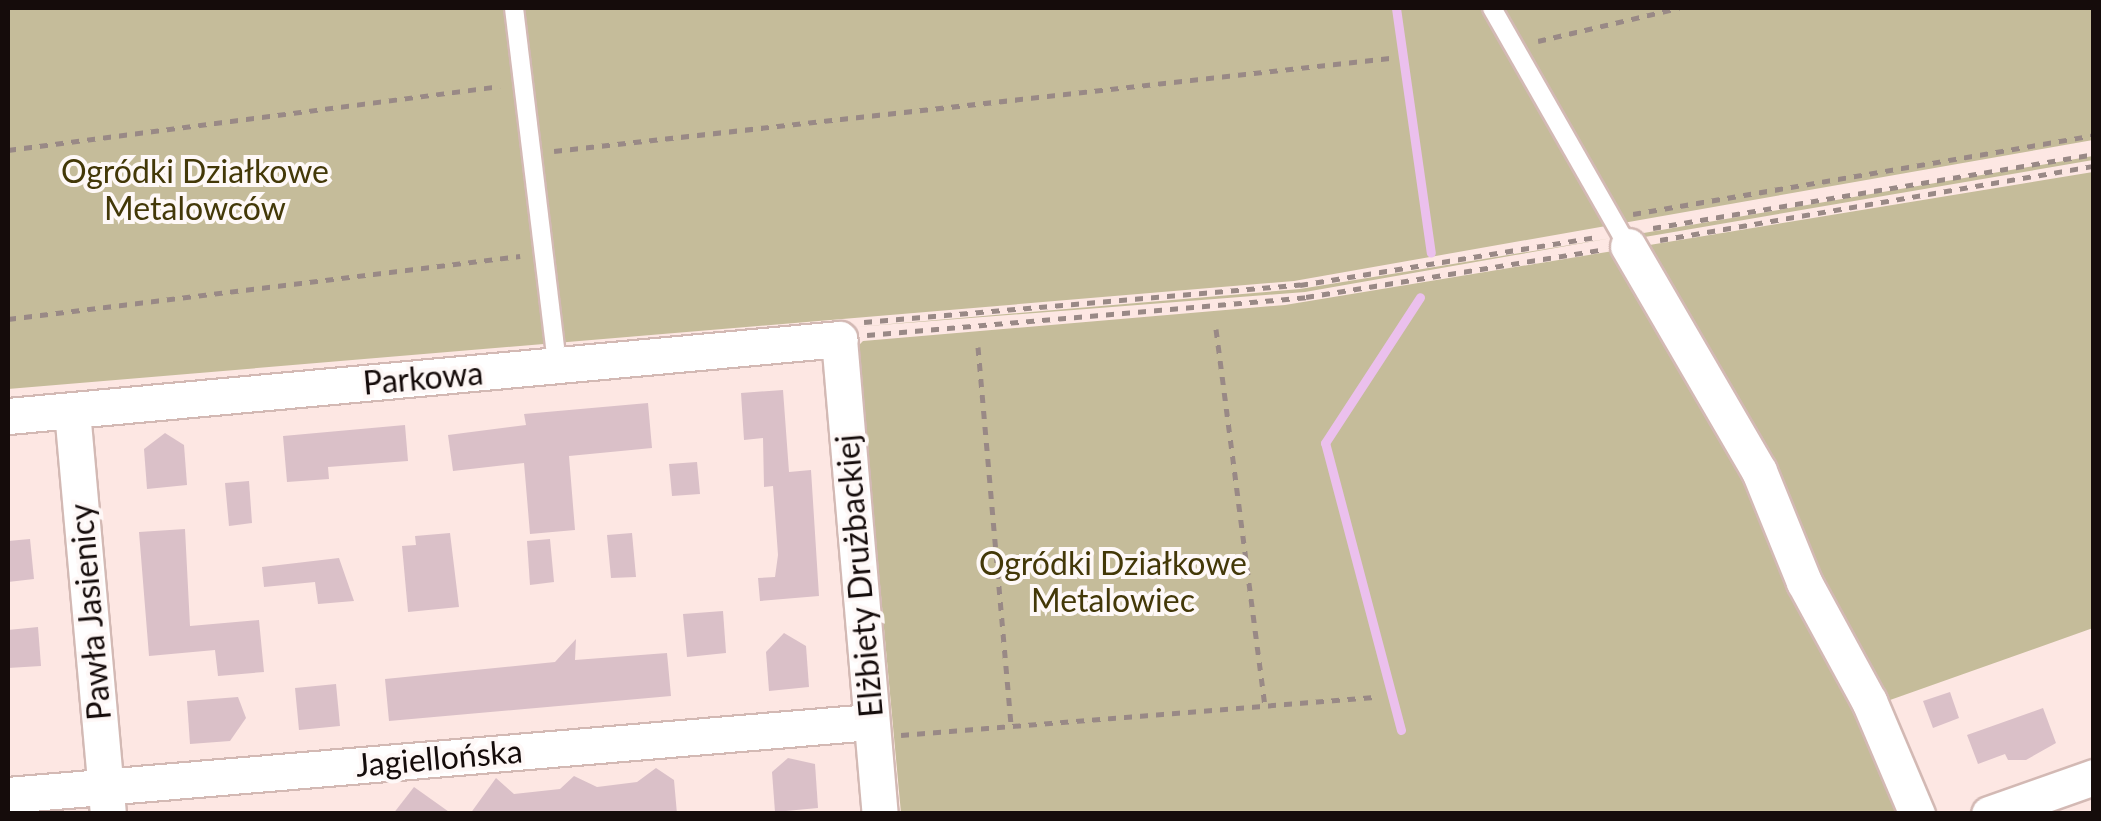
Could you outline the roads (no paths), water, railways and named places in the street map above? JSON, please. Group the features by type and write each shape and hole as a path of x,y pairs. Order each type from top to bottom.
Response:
{"street":[{"path":"1621,232 1759,471 1804,582 1869,701 1918,814"},
{"name":"Parkowa","path":"8,416 844,331"},
{"name":"Elżbiety Drużbackiej","path":"844,331 880,814"},
{"name":"Pawła Jasienicy","path":"72,411 107,800"},
{"name":"Jagiellońska","path":"8,795 107,800 872,730"},
{"path":"1989,814 2094,778"}],"lane":[{"path":"514,8 555,348"},
{"path":"1492,8 1621,232"}],"waterway":[{"path":"1396,8 1431,253"},
{"path":"1401,730 1325,443 1420,297"}],"park label":[{"name":"Ogródki Działkowe Metalowców","path":"195,190"},
{"name":"Ogródki Działkowe Metalowiec","path":"1113,582"}]}
